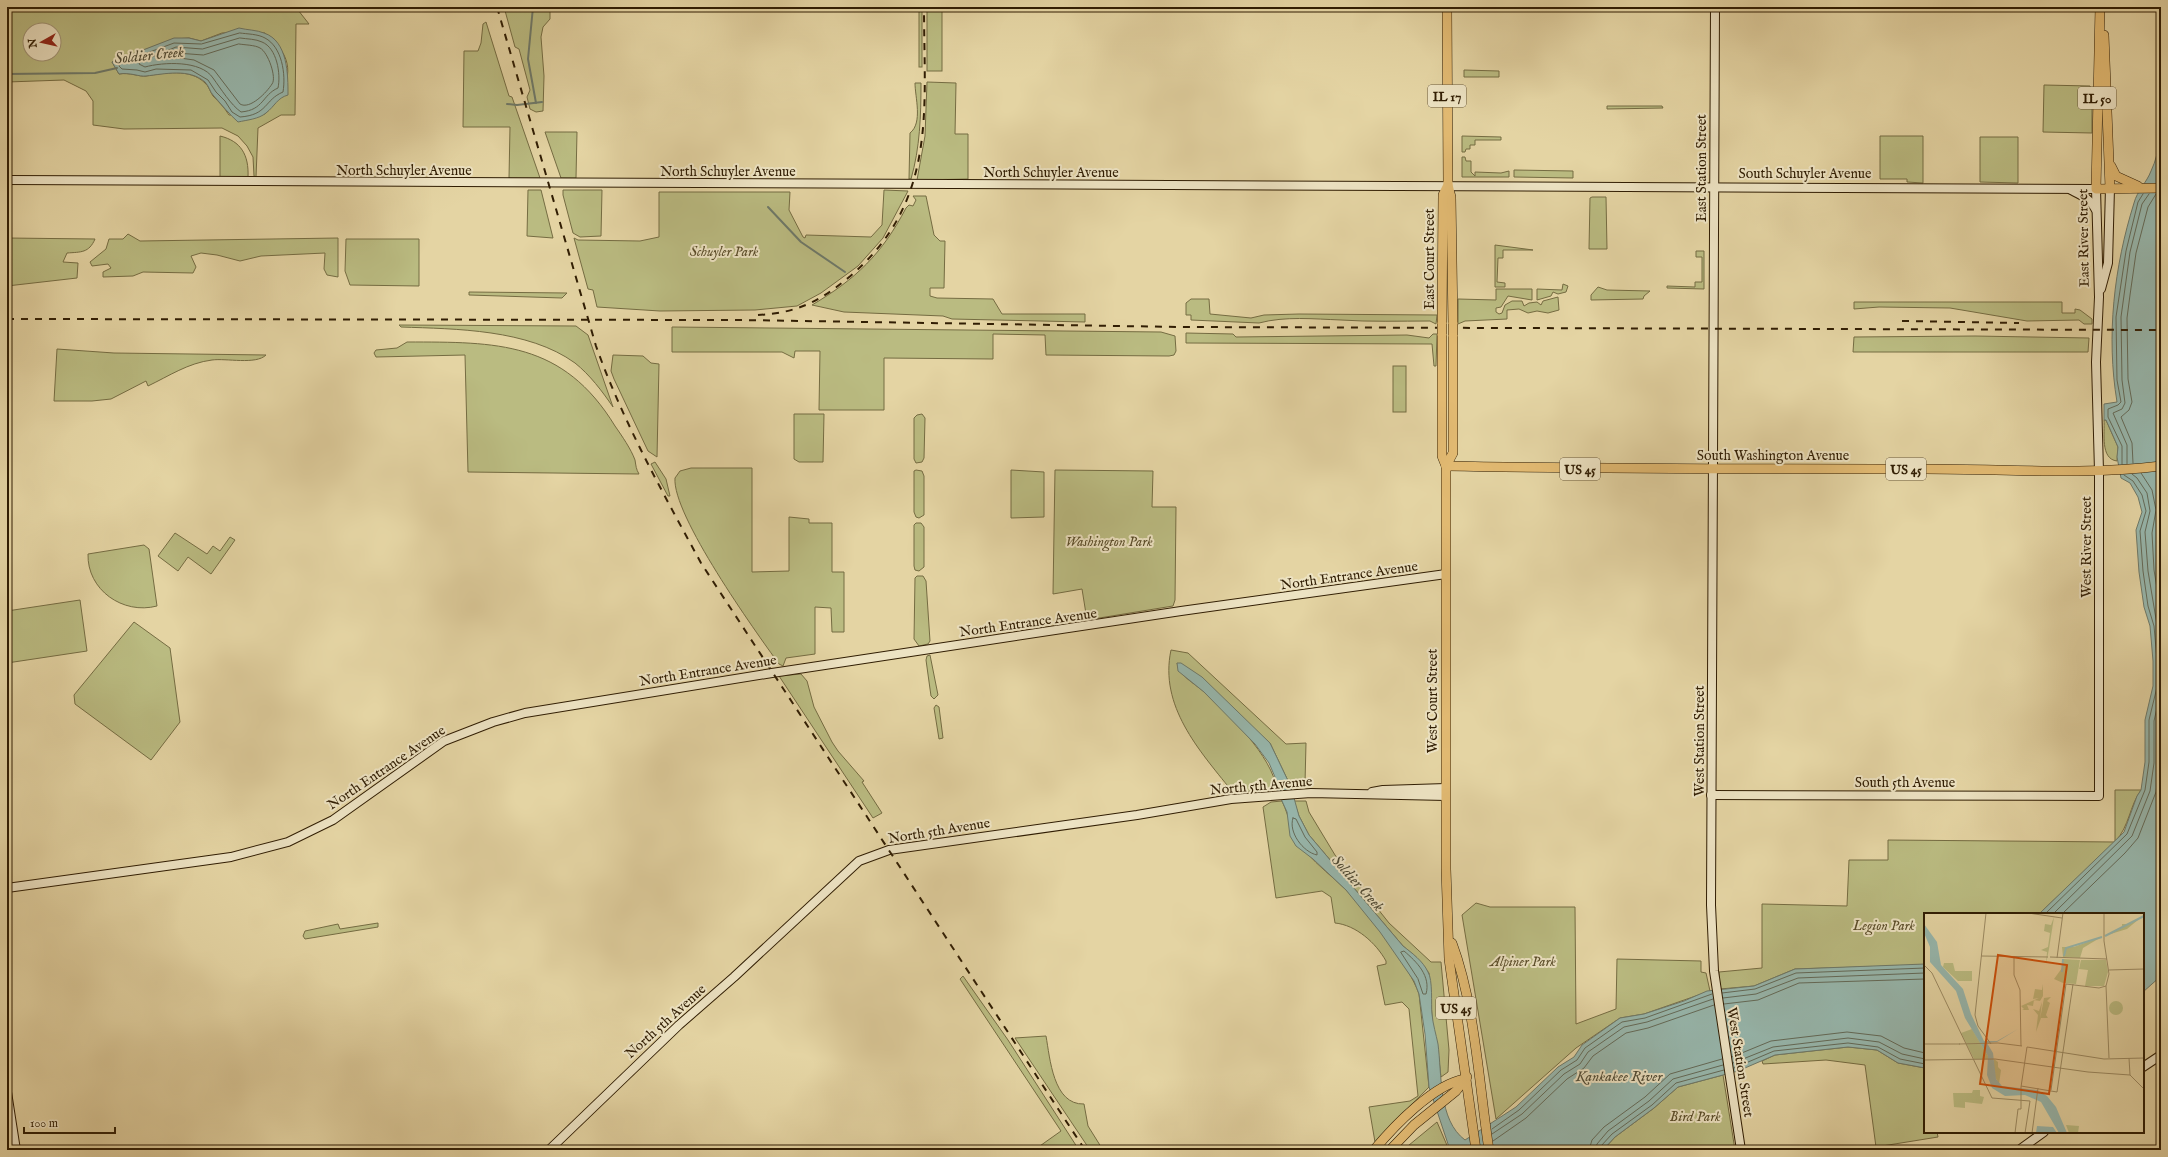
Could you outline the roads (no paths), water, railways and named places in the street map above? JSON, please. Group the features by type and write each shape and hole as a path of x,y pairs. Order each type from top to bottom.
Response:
{"main road":[{"name":"East Court Street","path":"1447,7 1448,186 1451,197 1453,334"},
{"name":"East River Street","path":"2102,7 2110,188"},
{"name":"East River Street","path":"2096,189 2102,7"},
{"path":"2109,163 2116,176 2143,188"},
{"name":"East Court Street","path":"1442,334 1443,195 1448,186"},
{"name":"South Schuyler Avenue","path":"2096,189 2120,187 2161,188"},
{"name":"West Court Street","path":"1442,334 1442,456 1446,466 1446,869 1450,937 1449,959 1476,1150"},
{"name":"West Court Street","path":"1446,466 1454,453 1453,334"},
{"name":"South Washington Avenue","path":"1446,466 1713,469 1973,468 2099,471"},
{"name":"US 45","path":"2099,471 2120,471 2161,466"},
{"name":"West Court Street","path":"1450,937 1457,958 1469,1012 1489,1150"},
{"path":"1374,1150 1417,1107 1454,1081 1465,1079 1478,1071"},
{"path":"1390,1150 1420,1120 1456,1091 1465,1079"}],"street":[{"name":"East Station Street","path":"1713,329 1715,7"},
{"name":"North Schuyler Avenue","path":"7,180 1448,186"},
{"name":"South Schuyler Avenue","path":"1448,186 2096,189"},
{"path":"2069,188 2084,196 2093,204 2096,210"},
{"name":"East River Street","path":"2099,298 2108,263 2110,188"},
{"name":"East River Street","path":"2096,189 2099,298"},
{"name":"West River Street","path":"2099,298 2096,362 2099,471 2099,796"},
{"name":"West Station Street","path":"1713,329 1711,905 1714,971 1741,1150"},
{"name":"North Entrance Avenue","path":"7,888 231,857 288,842 333,820 444,741 457,735 524,713 772,673 1181,611 1446,574"},
{"name":"North 5th Avenue","path":"549,1150 679,1025 734,977 859,861 889,850 1231,799 1300,794 1368,794 1383,796 1446,792"},
{"name":"South 5th Avenue","path":"1711,795 2099,796"},
{"path":"2144,1066 2161,1055"},
{"path":"7,1092 16,1150"},
{"path":"2019,1150 2043,1133"}],"water":[{"path":"239,28 261,32 272,37 278,43 282,51 287,69 288,95 279,100 263,115 253,119 238,122 212,94 208,85 192,75 184,73 143,76 119,74 112,62 174,38 189,38 201,41"},
{"path":"2161,139 2161,976 2144,991 2144,913 2040,913 2124,832 2137,796 2141,790 2145,762 2145,720 2153,686 2153,661 2150,626 2144,607 2139,572 2136,530 2142,512 2138,497 2130,483 2121,478 2117,457 2118,447 2106,420 2104,420 2104,404 2117,402 2112,352 2112,327 2121,252 2135,199 2149,175 2156,159"},
{"name":"Kankakee River","path":"1177,663 1181,663 1202,677 1270,743 1291,787 1299,816 1309,835 1403,946 1426,968 1431,981 1432,1018 1438,1044 1443,1096 1450,1121 1456,1131 1465,1140 1516,1107 1558,1067 1574,1057 1582,1045 1620,1018 1644,1014 1684,1001 1707,991 1754,986 1795,969 1924,964 1924,1068 1898,1063 1877,1050 1848,1047 1775,1055 1738,1071 1678,1087 1654,1108 1615,1137 1603,1150 1450,1150 1429,1087 1425,1034 1419,994 1414,981 1380,932 1346,890 1313,859 1296,846 1290,836 1287,812 1277,790 1275,777 1269,763 1255,744 1204,692 1178,671"}],"waterway":[{"path":"533,7 528,59 536,103"},
{"name":"Soldier Creek","path":"7,74 95,73 117,68"},
{"name":"Soldier Creek","path":"507,104 517,105 542,102"},
{"name":"Soldier Creek","path":"768,207 801,242 845,272"}],"railway":[{"path":"497,7 596,346 618,402 644,457 701,563 1085,1150"},
{"path":"758,315 796,309 827,294 848,278 877,249 898,219 912,187 920,153 924,119 925,83 924,7"},
{"path":"7,319 740,320 1182,327 2161,330"},
{"path":"1902,321 2019,323"}],"park label":[{"name":"Schuyler Park","path":"724,251"},
{"name":"Washington Park","path":"1109,541"},
{"name":"Legion Park","path":"1884,925"},
{"name":"Alpiner Park","path":"1523,961"},
{"name":"Bird Park","path":"1695,1116"}]}
